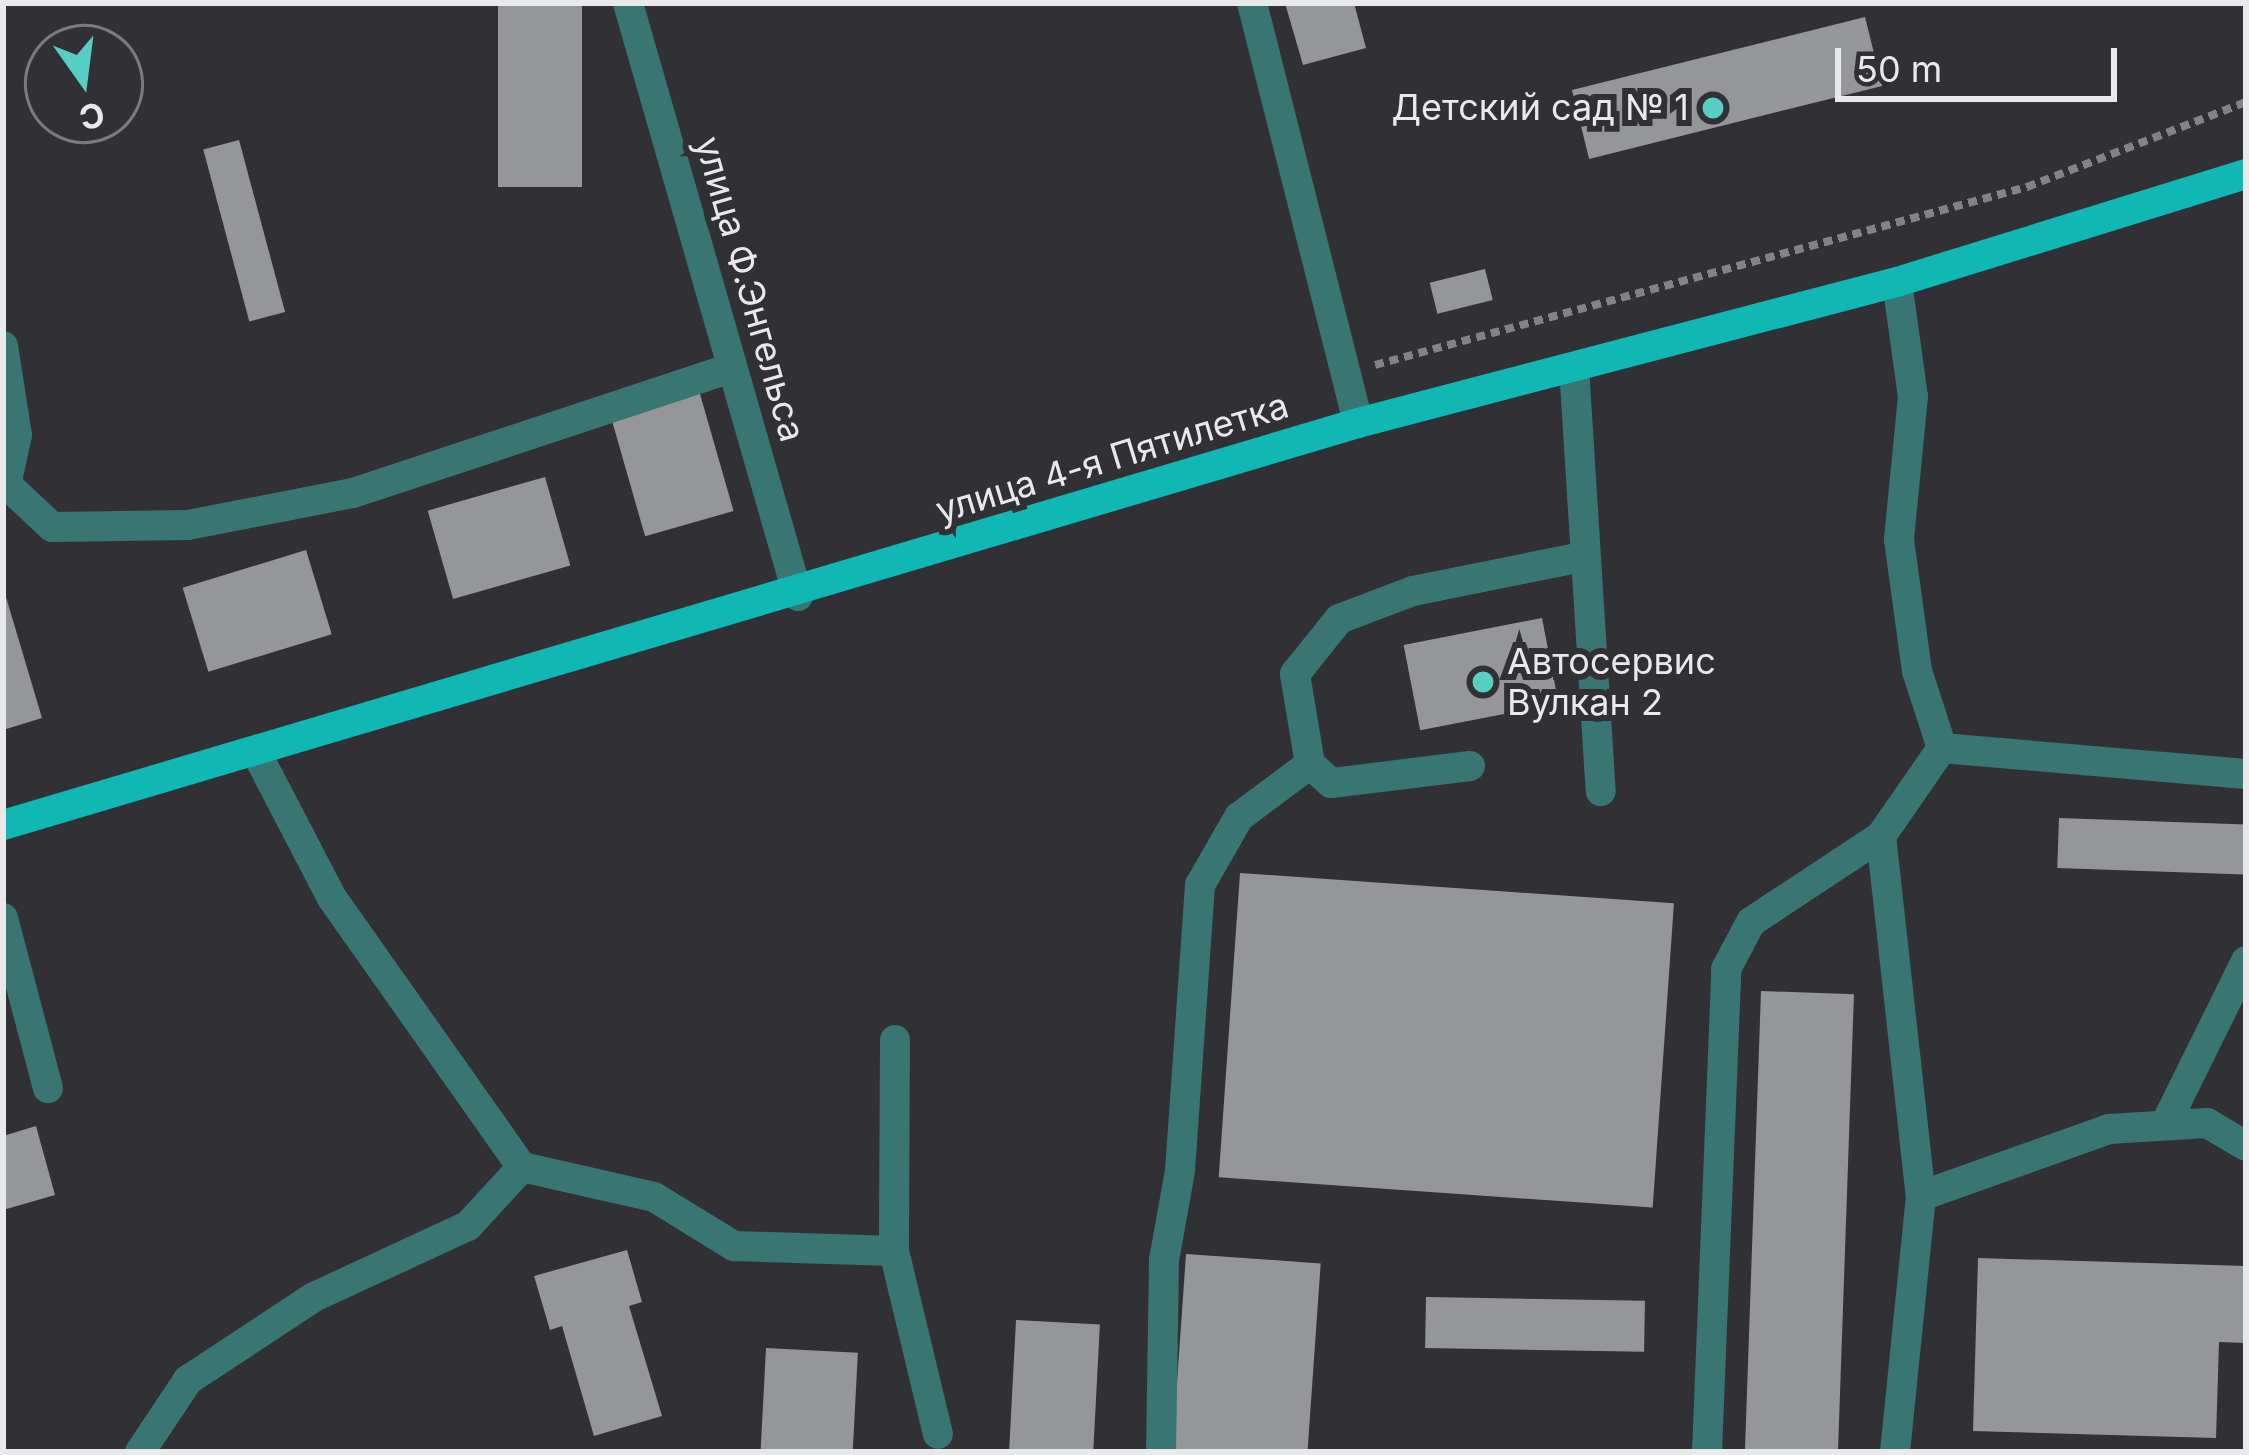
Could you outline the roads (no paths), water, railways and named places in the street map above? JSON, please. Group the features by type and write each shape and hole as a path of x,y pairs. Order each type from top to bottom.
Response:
{"main road":[{"name":"улица 4-я Пятилетка","path":"3,825 798,596 1358,423 1897,282 2246,174"}],"street":[{"name":"улица Ф.Энгельса","path":"628,3 798,596"},
{"path":"1252,3 1358,423"},
{"path":"1897,282 1913,397 1899,539 1917,671 1942,748"},
{"path":"3,346 16,435 5,481 52,527 274,511 732,368"},
{"path":"1574,367 1581,557 1600,790"},
{"path":"1469,766 1331,782 1310,764 1295,674 1339,619 1413,591 1581,557"},
{"path":"1942,748 2246,774"},
{"path":"1707,1452 1726,969 1751,922 1881,836 1942,748"},
{"path":"256,752 332,898 522,1167 654,1197 734,1246 894,1251"},
{"path":"1161,1452 1163,1260 1180,1171 1201,885 1239,817 1310,764"},
{"path":"1881,836 1921,1196 1895,1452"},
{"path":"3,918 48,1088"},
{"path":"2165,1126 2246,962"},
{"path":"895,1040 894,1251 938,1434"},
{"path":"1921,1196 2109,1129 2206,1123 2246,1146"},
{"path":"140,1452 188,1380 314,1297 468,1226 522,1167"}],"place":[{"name":"Детский сад № 1","path":"1713,108"},
{"name":"Автосервис Вулкан 2","path":"1483,682"}]}
